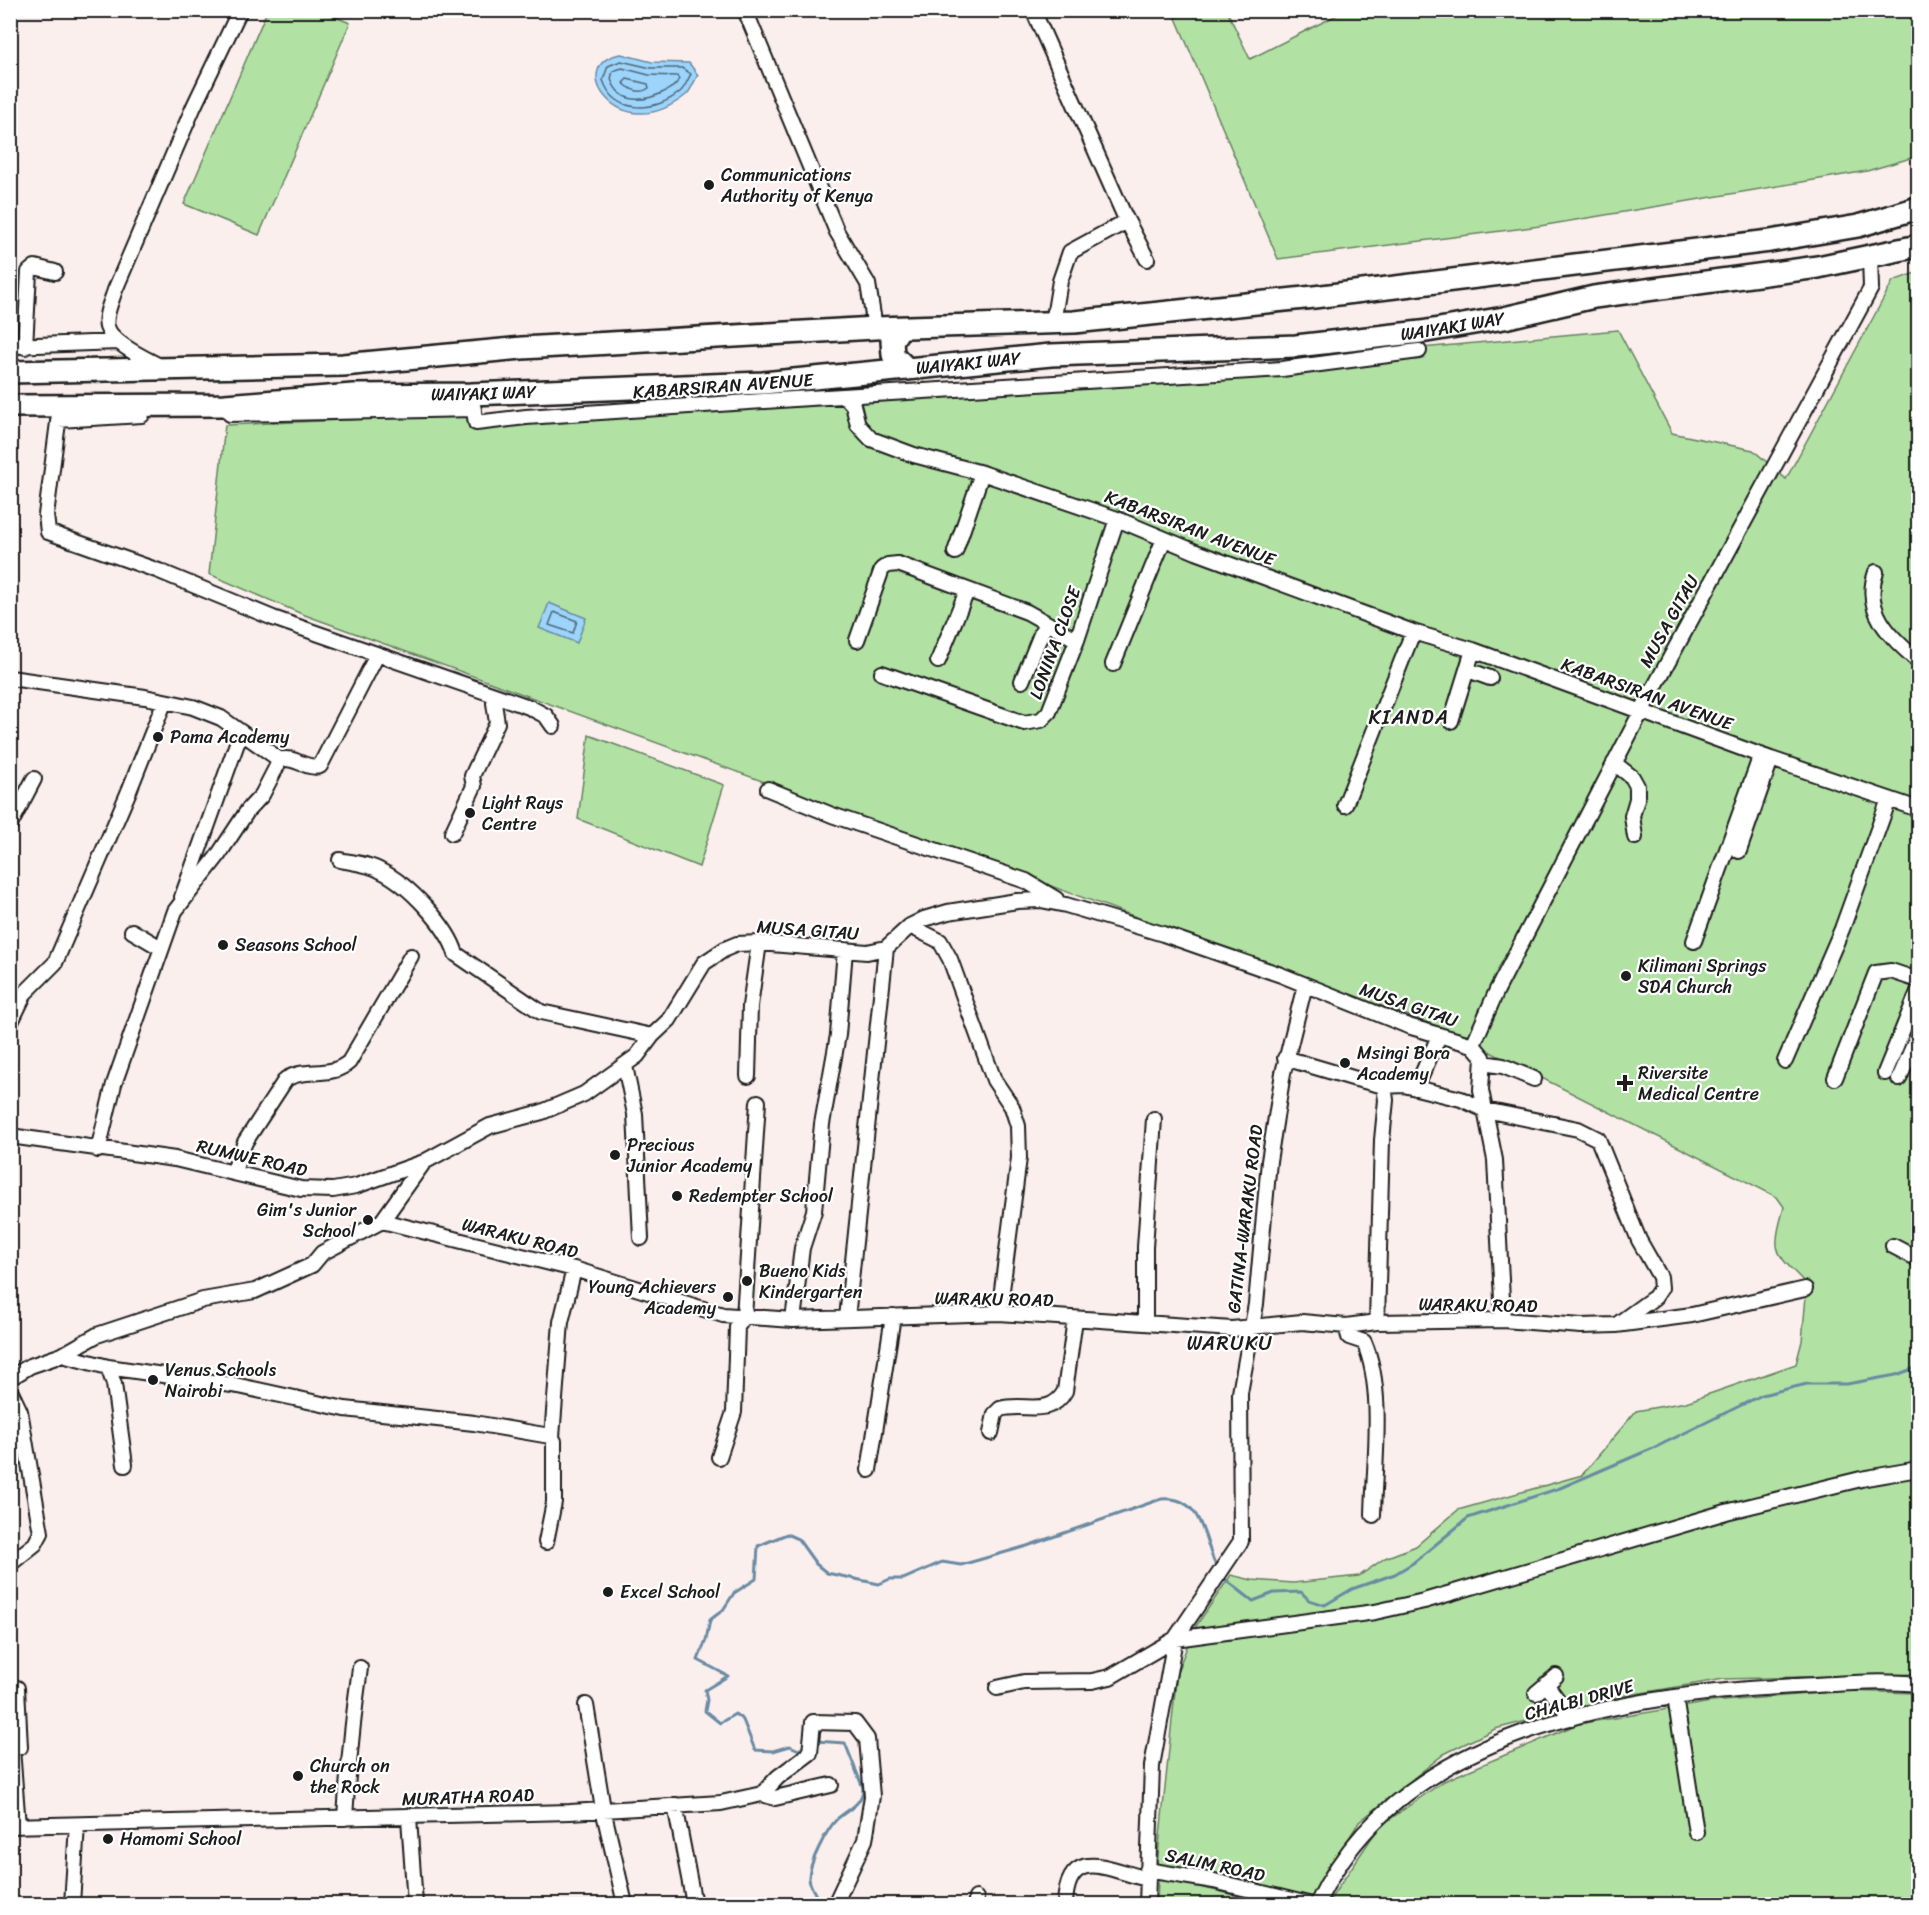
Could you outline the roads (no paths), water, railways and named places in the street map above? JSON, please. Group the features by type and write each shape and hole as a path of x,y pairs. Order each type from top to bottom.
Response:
{"highway":[{"name":"WAIYAKI WAY","path":"10,372 343,365 522,348 875,328 1058,323 1303,298 1725,247 1858,226 1918,208"},
{"name":"WAIYAKI WAY","path":"10,406 59,413 162,403 225,405 353,395 472,402 764,383 844,385 907,369 1064,354 1296,346 1421,332 1504,318 1594,297 1818,267 1918,246"},
{"path":"1058,323 1053,341 1055,348 1064,354"},
{"path":"900,328 892,342 893,355 907,369"}],"street":[{"path":"164,368 118,342 107,328 107,319 115,290 194,106 240,10"},
{"path":"745,10 837,232 868,284 875,328"},
{"path":"1033,10 1127,221 1147,259"},
{"path":"1058,323 1060,281 1070,252 1127,221"},
{"name":"MUSA GITAU","path":"637,1056 652,1036 669,1020 704,963 731,946 759,943 867,952 886,948 910,926 924,919 948,912 996,904 1041,900 1066,905 1163,934 1305,985 1408,1026 1473,1045 1497,990 1614,763 1871,288 1870,256"},
{"path":"25,347 29,272 35,267 55,272"},
{"path":"10,346 118,342"},
{"path":"844,385 1282,369 1419,351"},
{"name":"KABARSIRAN AVENUE","path":"472,402 476,423 844,385 853,405 858,425 871,439 914,455 982,473 1117,519 1164,539 1413,632 1473,650 1766,757 1918,809"},
{"path":"59,413 46,515 48,532 159,571 273,618 496,696 546,716 553,726"},
{"path":"955,552 982,473"},
{"name":"LONINA CLOSE","path":"882,673 1032,723 1041,720 1049,712 1077,640 1117,519"},
{"path":"1113,664 1164,539"},
{"path":"856,640 879,577 888,565 898,564 1027,612 1077,640"},
{"path":"1876,572 1870,588 1874,608 1889,632 1918,661"},
{"path":"938,661 967,591"},
{"path":"1022,681 1045,624"},
{"path":"1345,805 1413,632"},
{"path":"1451,721 1473,650"},
{"path":"179,904 218,857 238,822 262,795 280,760 286,758 315,767 320,766 376,655"},
{"path":"1467,670 1490,678"},
{"path":"10,678 145,697 164,703 193,707 221,718 280,760"},
{"path":"452,833 474,786 472,776 497,723 494,703 496,696"},
{"path":"10,1024 25,993 55,963 164,703"},
{"path":"98,1149 114,1084 160,948 179,904 241,732"},
{"path":"1739,851 1766,757"},
{"path":"1695,941 1766,757"},
{"path":"1614,763 1632,777 1637,786 1637,799 1632,816 1635,837"},
{"path":"10,825 34,779"},
{"path":"768,789 832,815 1026,881 1066,905"},
{"path":"1785,1061 1842,928 1889,799"},
{"path":"340,860 380,870 394,878 439,922 453,943 456,954 541,1012 652,1036"},
{"path":"910,926 940,941 950,959 994,1080 1012,1107 1018,1126 1019,1158 999,1313"},
{"path":"132,931 160,948"},
{"path":"748,1076 750,1006 759,943"},
{"path":"848,1318 886,948"},
{"path":"793,1320 802,1248 814,1211 822,1124 838,1035 845,950"},
{"path":"233,1173 245,1142 286,1079 295,1073 334,1071 349,1062 411,956"},
{"path":"1836,1078 1876,974 1891,971 1918,980"},
{"name":"GATINA-WARAKU ROAD","path":"1147,1874 1152,1766 1175,1639 1241,1541 1243,1522 1240,1393 1256,1304 1269,1161 1285,1058 1305,985"},
{"path":"1885,1073 1918,993"},
{"path":"1899,1079 1918,1035"},
{"path":"1416,1088 1439,1036"},
{"path":"1473,1045 1483,1057 1481,1090 1495,1160 1503,1320"},
{"name":"RUMWE ROAD","path":"10,1136 175,1159 301,1189 333,1190 356,1186 424,1162 490,1126 542,1112 576,1098 637,1056"},
{"path":"1285,1058 1384,1086 1404,1085 1461,1099 1485,1110 1578,1129 1598,1139 1639,1240 1660,1277 1662,1288 1655,1297 1616,1325"},
{"path":"1483,1063 1503,1066 1534,1079"},
{"path":"625,1066 636,1114 641,1238"},
{"path":"1377,1322 1383,1123 1386,1100 1384,1086"},
{"path":"719,1457 734,1412 737,1328 744,1317 758,1102"},
{"path":"1145,1323 1145,1246 1154,1119"},
{"path":"10,1378 30,1366 63,1355 98,1335 202,1300 255,1291 312,1265 322,1252 382,1221 424,1162"},
{"name":"WARAKU ROAD","path":"382,1221 574,1269 654,1296 723,1315 793,1320 999,1313 1232,1329 1302,1322 1346,1326 1377,1322 1503,1320 1581,1326 1616,1325 1692,1315 1805,1289"},
{"path":"1893,1246 1918,1259"},
{"path":"546,1542 554,1502 552,1437 561,1322 574,1269"},
{"path":"869,1470 893,1316"},
{"path":"991,1433 995,1414 1000,1409 1046,1408 1060,1400 1065,1391 1076,1319"},
{"path":"1346,1326 1350,1337 1364,1342 1370,1357 1375,1396 1373,1515"},
{"path":"63,1355 108,1367 240,1386 345,1409 474,1423 552,1437"},
{"path":"108,1367 114,1384 125,1465"},
{"path":"10,1390 20,1411 41,1533 35,1544 10,1564"},
{"path":"997,1688 1024,1682 1092,1681 1110,1677 1175,1639 1375,1612 1424,1601 1726,1512 1879,1475 1918,1469"},
{"path":"345,1818 352,1745 351,1730 360,1668"},
{"name":"CHALBI DRIVE","path":"1317,1905 1330,1874 1348,1851 1398,1801 1459,1760 1512,1737 1571,1718 1674,1696 1782,1687 1918,1683"},
{"path":"1546,1685 1571,1718"},
{"path":"14,1826 12,1749 20,1747 17,1688"},
{"path":"1674,1696 1696,1832"},
{"path":"586,1706 603,1809 625,1905"},
{"path":"762,1794 778,1777 810,1753 813,1722 855,1723 867,1739 872,1796 866,1840 835,1905"},
{"name":"MURATHA ROAD","path":"14,1826 409,1818 603,1809 721,1803 762,1794 775,1798 831,1785"},
{"path":"675,1805 694,1905"},
{"path":"409,1818 415,1905"},
{"path":"72,1905 77,1825"},
{"path":"1065,1905 1067,1883 1071,1875 1079,1869 1090,1866 1147,1874"},
{"name":"SALIM ROAD","path":"1147,1905 1147,1874 1214,1881 1308,1905"}],"water":[{"path":"621,54 652,62 689,63 698,75 686,95 661,109 639,113 621,109 607,98 599,85 598,72 605,61"},
{"path":"549,603 586,618 577,643 539,628"}],"waterway":[{"path":"1221,1576 1253,1601 1274,1593 1301,1592 1309,1600 1325,1605 1352,1589 1395,1574 1413,1563 1468,1518 1560,1488 1658,1446 1762,1395 1807,1384 1847,1384 1896,1375 1918,1367"},
{"path":"806,1745 799,1750 790,1746 773,1751 755,1750 743,1720 735,1714 720,1723 705,1711 707,1700 705,1690 728,1676 698,1660 706,1640 710,1620 723,1610 734,1593 756,1579 758,1546 787,1534 798,1539 816,1564 827,1573 879,1584 890,1579 903,1579 942,1562 961,1565 1027,1546 1161,1499 1186,1504 1194,1512 1218,1570"},
{"path":"815,1741 845,1743 863,1788 854,1806 833,1824 815,1856 809,1879 819,1904"}],"place":[{"name":"Communications Authority of Kenya","path":"709,185"},
{"name":"Pama Academy","path":"158,737"},
{"name":"Light Rays Centre","path":"470,813"},
{"name":"Seasons School","path":"223,945"},
{"name":"Kilimani Springs SDA Church","path":"1626,976"},
{"name":"Msingi Bora Academy","path":"1345,1063"},
{"name":"Riversite Medical Centre","path":"1625,1083"},
{"name":"Precious Junior Academy","path":"615,1155"},
{"name":"Redempter School","path":"677,1196"},
{"name":"Gim's Junior School","path":"368,1220"},
{"name":"Bueno Kids Kindergarten","path":"747,1281"},
{"name":"Young Achievers Academy","path":"728,1297"},
{"name":"Venus Schools Nairobi","path":"153,1380"},
{"name":"Excel School","path":"608,1592"},
{"name":"Church on the Rock","path":"298,1776"},
{"name":"Hamomi School","path":"108,1839"}],"district":[{"name":"KIANDA","path":"1409,717"},
{"name":"WARUKU","path":"1230,1343"}]}
